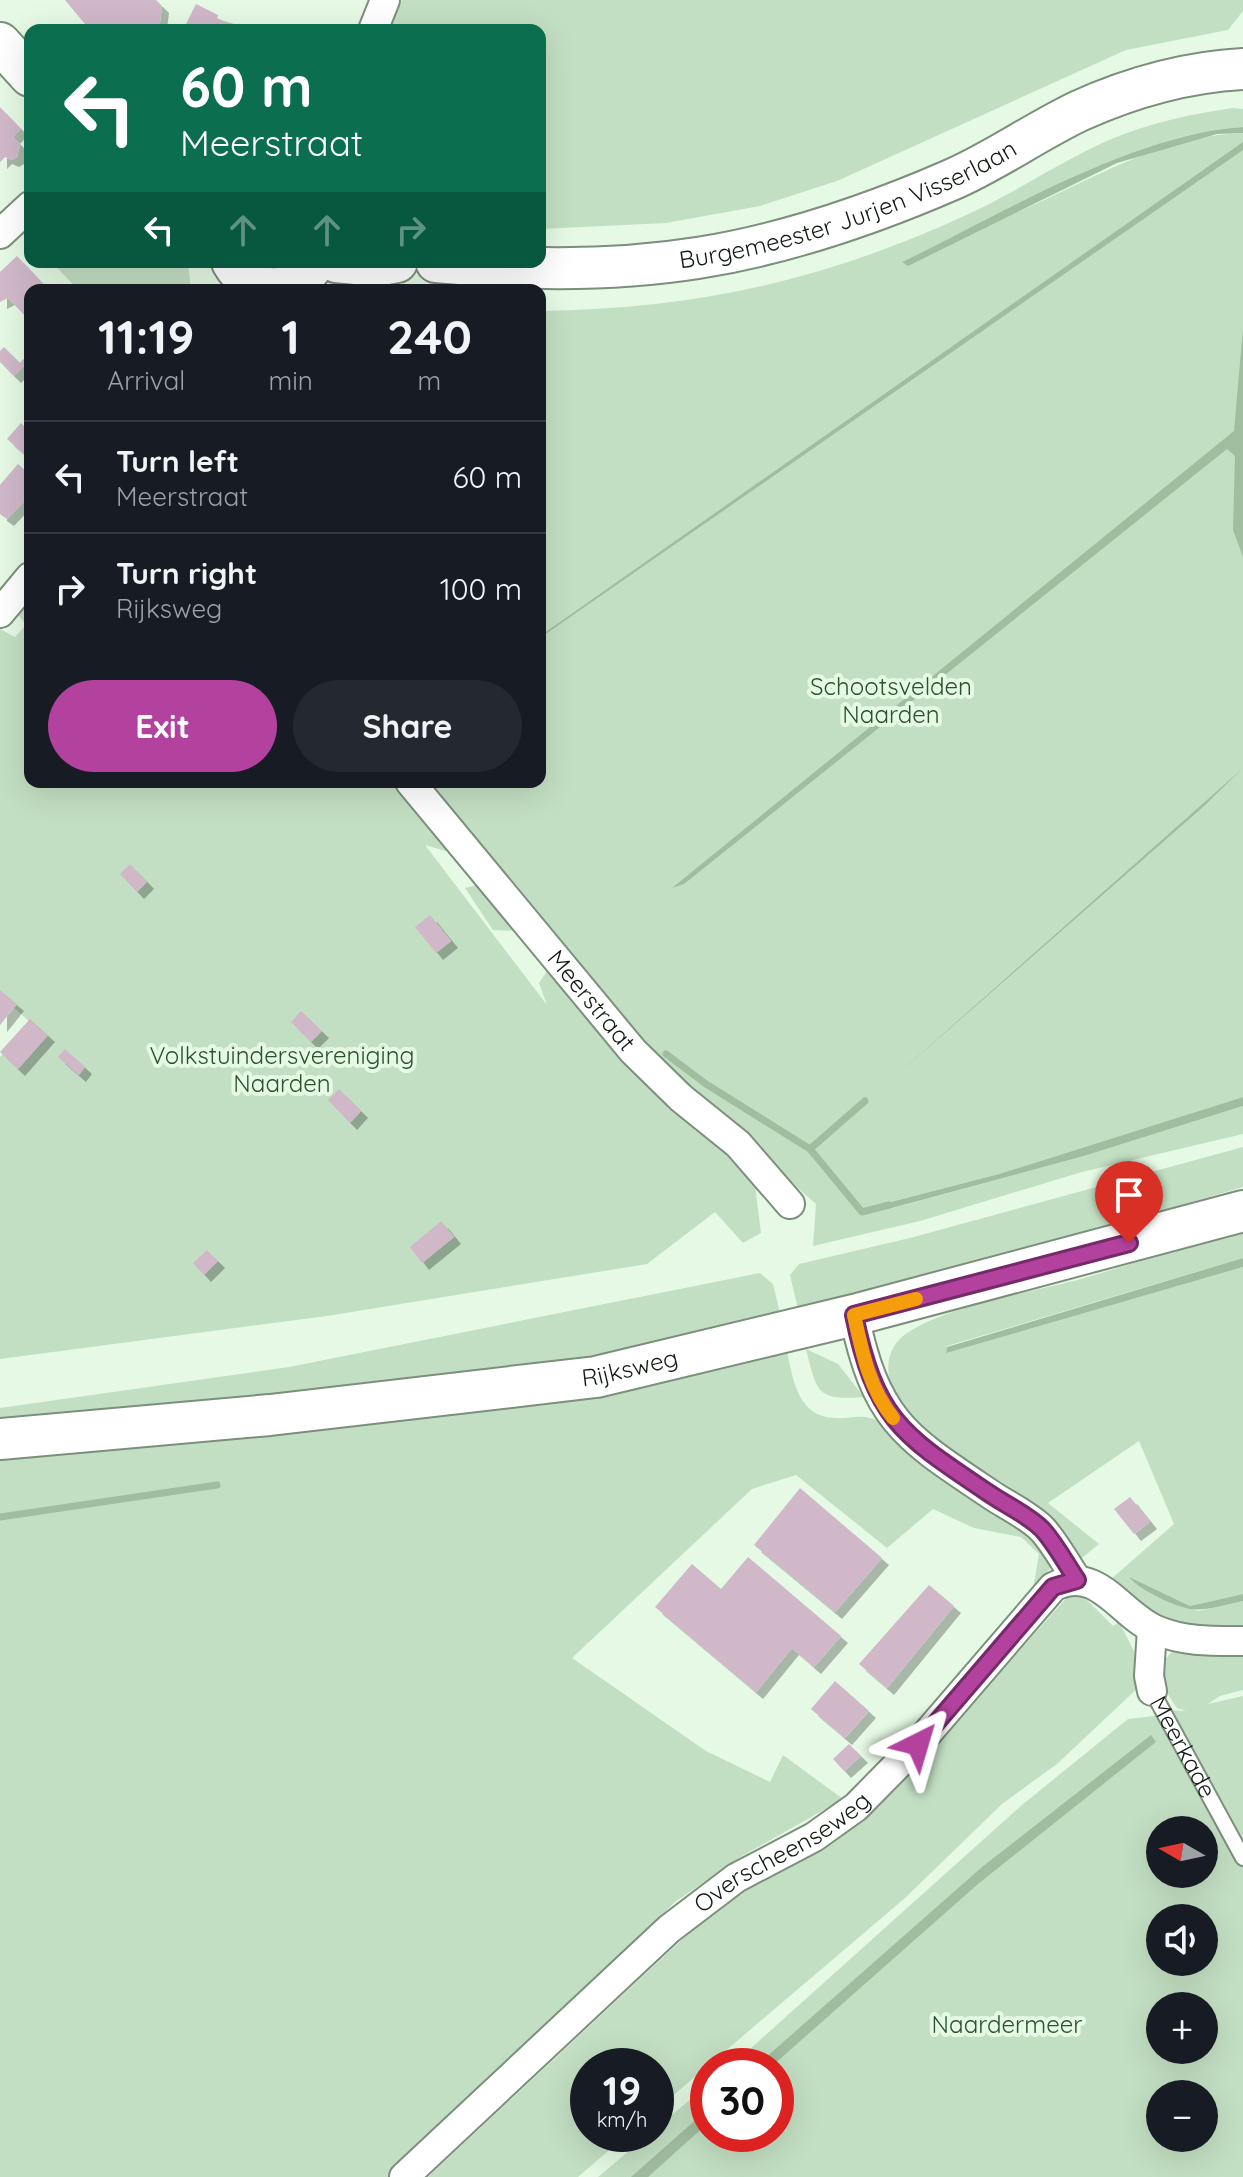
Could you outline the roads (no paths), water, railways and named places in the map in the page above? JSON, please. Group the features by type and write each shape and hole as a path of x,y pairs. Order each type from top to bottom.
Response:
{"main road":[{"path":"0,22 24,46"},
{"path":"0,43 24,69"},
{"name":"Burgemeester Jurjen Visserlaan","path":"500,268 584,270 668,265 744,252 838,227 925,191 1079,111 1154,83 1243,69"},
{"path":"293,284 318,268"},
{"name":"Rijksweg","path":"0,1439 270,1415 596,1377 854,1315 1243,1211"}],"street":[{"path":"375,24 385,0"},
{"path":"2,228 24,211"},
{"path":"0,613 24,584"},
{"name":"Meerstraat","path":"415,788 633,1051 681,1098 738,1144 790,1204"},
{"path":"854,1315 864,1365 883,1405 893,1418 921,1448 1041,1529 1077,1580 1097,1586 1152,1629 1190,1640 1243,1641"},
{"name":"Overscheenseweg","path":"404,2177 669,1929 736,1878 814,1837 856,1807 918,1744 1053,1587 1077,1580"},
{"name":"Meerkade","path":"1152,1629 1149,1676 1152,1691"}],"lane":[{"name":"Meerkade","path":"1152,1691 1243,1858"}],"waterway":[{"path":"666,1054 706,1084 810,1149 862,1212 889,1205"},
{"path":"810,1149 865,1101"},
{"path":"0,1517 217,1485"}],"park label":[{"name":"Schootsvelden Naarden","path":"891,701"},
{"name":"Volkstuindersvereniging Naarden","path":"282,1070"},
{"name":"Naardermeer","path":"1007,2025"}]}
